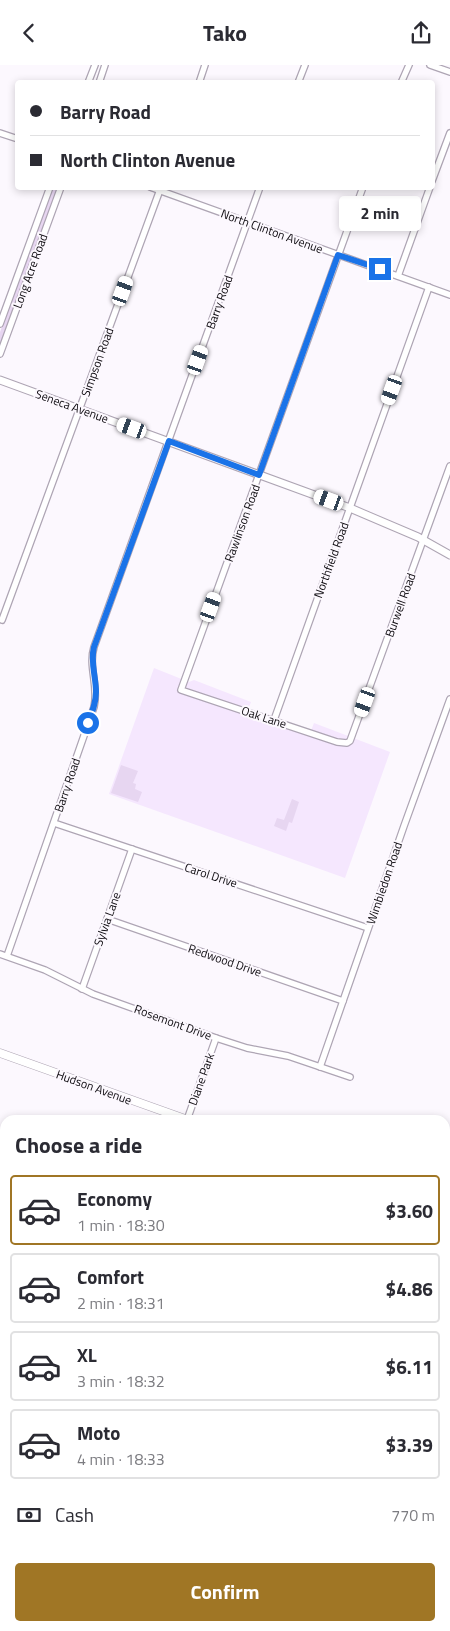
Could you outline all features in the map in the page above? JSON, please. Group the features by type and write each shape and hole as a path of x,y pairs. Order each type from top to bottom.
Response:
{"main road":[{"name":"Hudson Avenue","path":"0,1053 173,1115"}],"street":[{"path":"89,80 95,65"},
{"path":"100,80 105,65"},
{"path":"200,80 205,65"},
{"path":"299,80 305,65"},
{"path":"403,80 409,65"},
{"path":"430,65 450,72"},
{"path":"0,133 15,138"},
{"path":"435,173 450,133"},
{"name":"Long Acre Road","path":"0,325 49,190"},
{"name":"Long Acre Road","path":"0,354 59,190"},
{"name":"Simpson Road","path":"2,621 160,190"},
{"name":"North Clinton Avenue","path":"163,190 450,295"},
{"name":"Barry Road","path":"7,956 95,701 96,682 92,659 94,647 259,190"},
{"name":"Rawlinson Road","path":"181,690 362,190"},
{"path":"398,276 429,190"},
{"name":"Northfield Road","path":"274,720 429,287"},
{"name":"Seneca Avenue","path":"0,380 350,507 424,540 450,555"},
{"name":"Burwell Road","path":"347,743 353,737 450,466"},
{"name":"Oak Lane","path":"181,690 337,742 347,743"},
{"name":"Wimbledon Road","path":"320,1067 450,699"},
{"name":"Carol Drive","path":"54,823 368,928"},
{"name":"Sylvia Lane","path":"82,989 132,849"},
{"name":"Redwood Drive","path":"107,919 343,1001"},
{"name":"Rosemont Drive","path":"0,954 50,972 82,989 216,1038 247,1048 288,1056 350,1077"},
{"name":"Diane Park","path":"189,1115 216,1038"}],"shaded area":[{"path":"52,190 57,190 0,347 0,332"},
{"path":"154,668 189,682 194,680 251,702 246,715 309,736 314,723 390,752 345,878 109,794"},
{"path":"121,765 138,771 133,783 136,784 135,789 142,792 138,802 111,793"},
{"path":"292,799 299,802 292,823 289,822 286,831 274,826 277,818 284,820"}],"route":[{"path":"88,723 96,696 92,653 169,441 259,475 338,255 380,269"}]}
